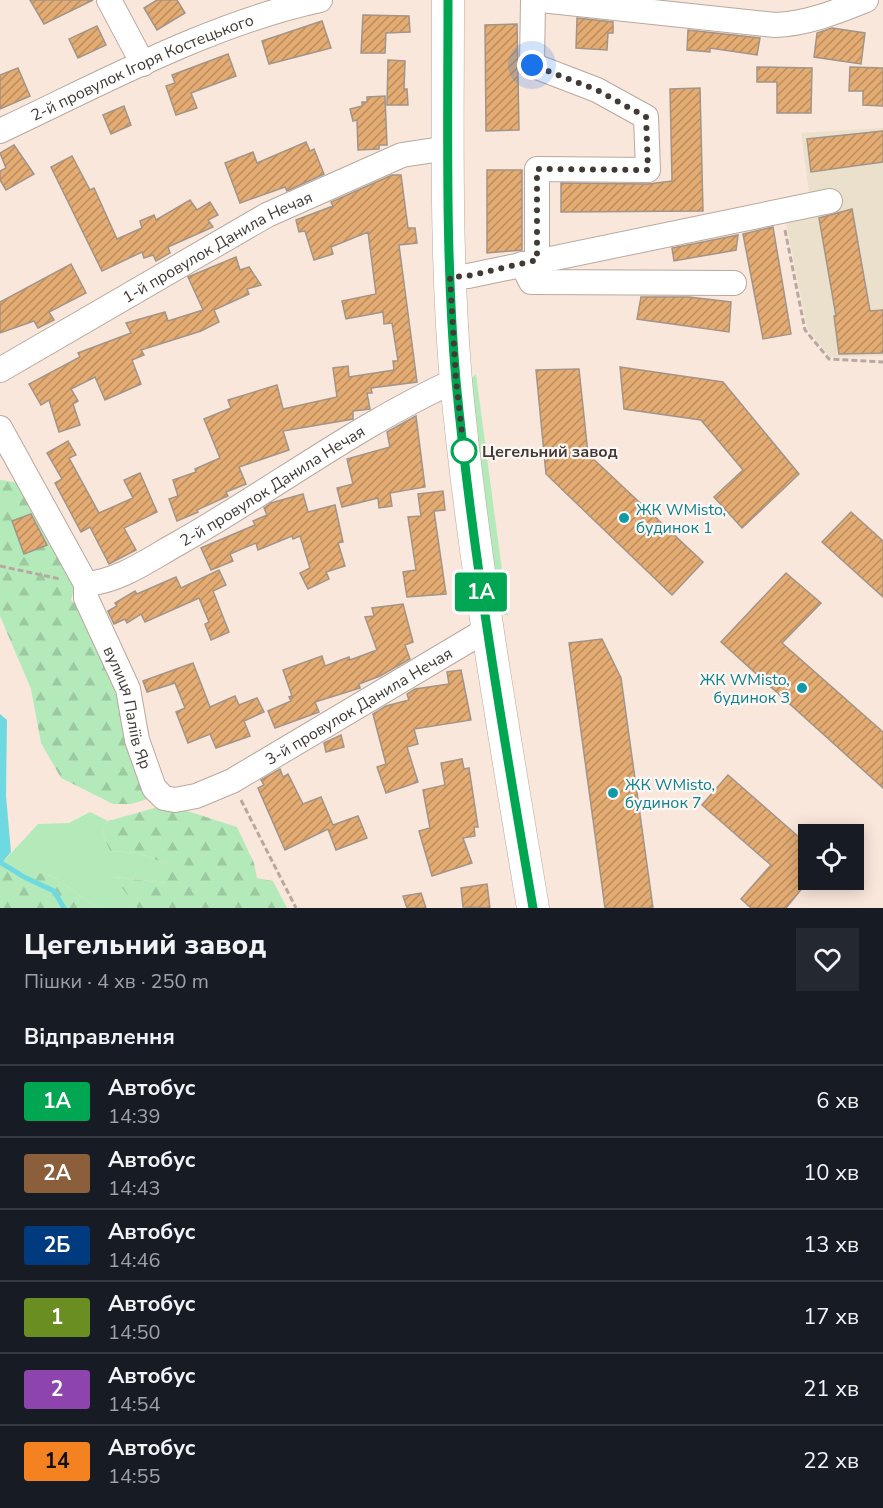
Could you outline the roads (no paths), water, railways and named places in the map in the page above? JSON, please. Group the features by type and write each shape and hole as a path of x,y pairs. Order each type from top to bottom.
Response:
{"main road":[{"path":"448,0 450,277 456,380 486,630 533,908"}],"street":[{"path":"109,0 143,64"},
{"name":"2-й провулок Ігоря Костецького","path":"0,131 143,64 276,10 320,0"},
{"path":"533,0 532,65 597,90 646,117 648,170 537,169 529,262 531,282 734,283"},
{"path":"541,0 593,2 775,25 792,25 820,18 866,0"},
{"name":"1-й провулок Данила Нечая","path":"0,370 267,215 402,155 448,148"},
{"path":"450,277 830,201"},
{"name":"2-й провулок Данила Нечая","path":"86,584 108,582 217,521 328,449 456,380"},
{"name":"вулиця Паліїв Яр","path":"0,428 86,584 86,598 128,690 136,740 154,788 164,798 175,800 196,796 232,781"},
{"name":"3-й провулок Данила Нечая","path":"232,781 486,630"}],"water":[{"path":"0,714 7,720 6,796 11,852 0,865"}],"waterway":[{"path":"0,862 24,877 54,891 64,908"}],"place":[{"name":"Цегельний завод","path":"464,451"},
{"name":"ЖК WMisto, будинок 1","path":"624,518"},
{"name":"ЖК WMisto, будинок 3","path":"802,688"},
{"name":"ЖК WMisto, будинок 7","path":"613,793"}]}
